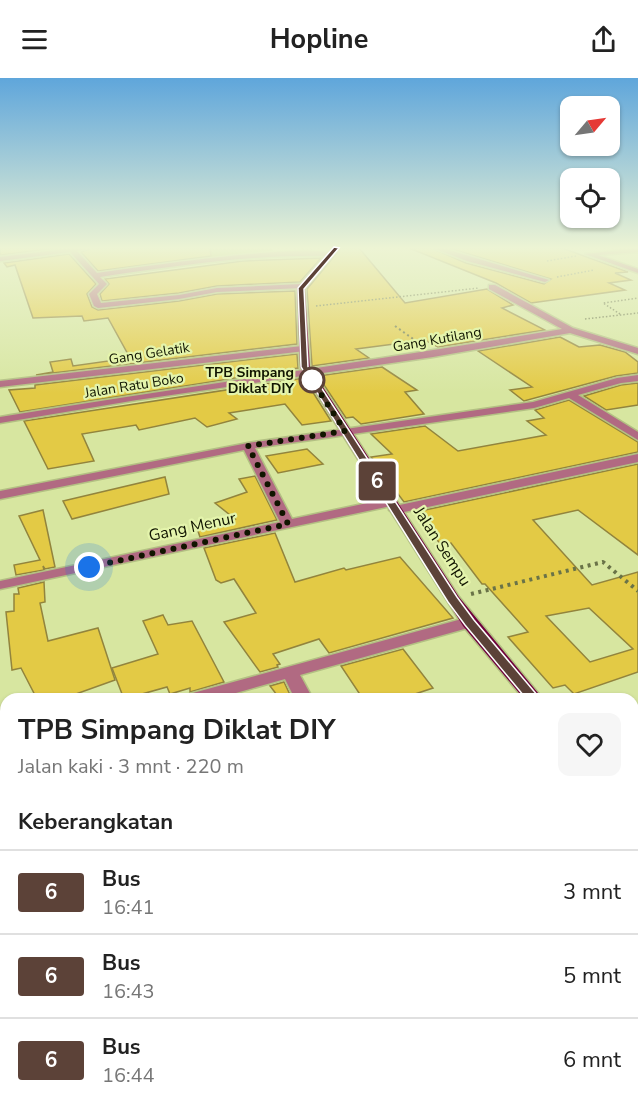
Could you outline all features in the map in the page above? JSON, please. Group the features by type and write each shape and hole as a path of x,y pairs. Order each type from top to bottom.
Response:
{"main road":[{"name":"Jalan Sempu","path":"301,296 302,349 307,373 453,599 469,622 529,693"}],"street":[{"path":"94,296 98,306 183,296"},
{"path":"509,296 570,330 638,351"},
{"name":"Gang Kutilang","path":"307,373 570,330"},
{"name":"Gang Gelatik","path":"0,384 113,372 216,356 302,349"},
{"name":"Jalan Ratu Boko","path":"0,420 137,397 307,373"},
{"path":"0,495 248,446 534,405 620,380 638,378"},
{"path":"569,394 638,437"},
{"path":"248,446 288,524"},
{"name":"Gang Menur","path":"0,585 288,524 638,458"},
{"path":"214,693 469,622"},
{"path":"289,671 301,693"}],"path":[{"path":"300,307 403,296"},
{"path":"622,315 603,303 638,298"},
{"path":"555,322 638,313"},
{"path":"453,599 603,562 638,591"}],"building":[{"path":"26,296 88,296 92,307 98,310 205,296 295,296 297,344 36,375 53,372 50,362 71,359 73,366 130,358 108,318 84,321 82,316 33,318"},
{"path":"101,296 147,296 102,301"},
{"path":"307,296 399,296 405,303 444,296 499,296 513,305 502,308 545,330 438,347 425,340 356,349 369,358 312,366"},
{"path":"519,296 579,296 531,303"},
{"path":"560,337 579,347 600,345 625,352 638,362 638,373 616,376 524,401 510,390 532,387 478,351"},
{"path":"297,354 298,368 20,412 9,390 35,388 35,385"},
{"path":"382,367 417,390 405,392 424,414 361,424 353,417 346,418 318,376"},
{"path":"304,378 331,421 302,425 285,404 229,413 237,419 207,427 195,418 139,430 136,425 82,434 94,461 48,469 24,421"},
{"path":"638,383 638,405 606,410 584,396 621,385"},
{"path":"569,400 638,442 638,452 404,502 389,482 392,482 371,457 392,454 371,434 425,426 458,451 546,435 527,421 544,418 535,410"},
{"path":"307,449 323,464 278,473 266,456"},
{"path":"638,464 638,555 578,510 533,520 592,585 638,572 638,672 577,693 573,693 565,685 553,688 508,637 528,632 485,584 482,584 451,543 441,545 416,512","holes":["589,608 633,649 590,662 546,616"]},
{"path":"255,476 277,520 200,537 196,525 235,519 215,503 247,492 239,479"},
{"path":"165,477 169,494 72,519 63,501"},
{"path":"43,510 55,567 45,569 43,566 44,570 16,575 14,565 40,560 19,516"},
{"path":"275,533 295,582 344,568 346,570 400,557 453,618 329,653 319,639 273,654 280,664 277,665 278,667 260,672 224,622 256,613 234,579 221,583 216,580 204,548"},
{"path":"44,582 45,602 40,603 48,641 98,628 115,680 79,693 34,693 21,668 12,670 6,612 14,611 14,594 19,594 18,588"},
{"path":"163,615 168,625 192,621 224,682 190,692 190,688 170,693 167,687 146,693 122,693 112,668 158,654 143,621"},
{"path":"403,649 433,688 418,693 359,693 341,666"},
{"path":"284,682 289,693 275,693 270,686"}],"bus line":[{"name":"6","path":"301,296 302,349 307,373 453,599 469,622 529,693"}],"place":[{"name":"TPB Simpang Diklat DIY","path":"312,380"}],"route":[{"path":"89,567 288,524 248,446 345,431 307,373 312,380"}]}
